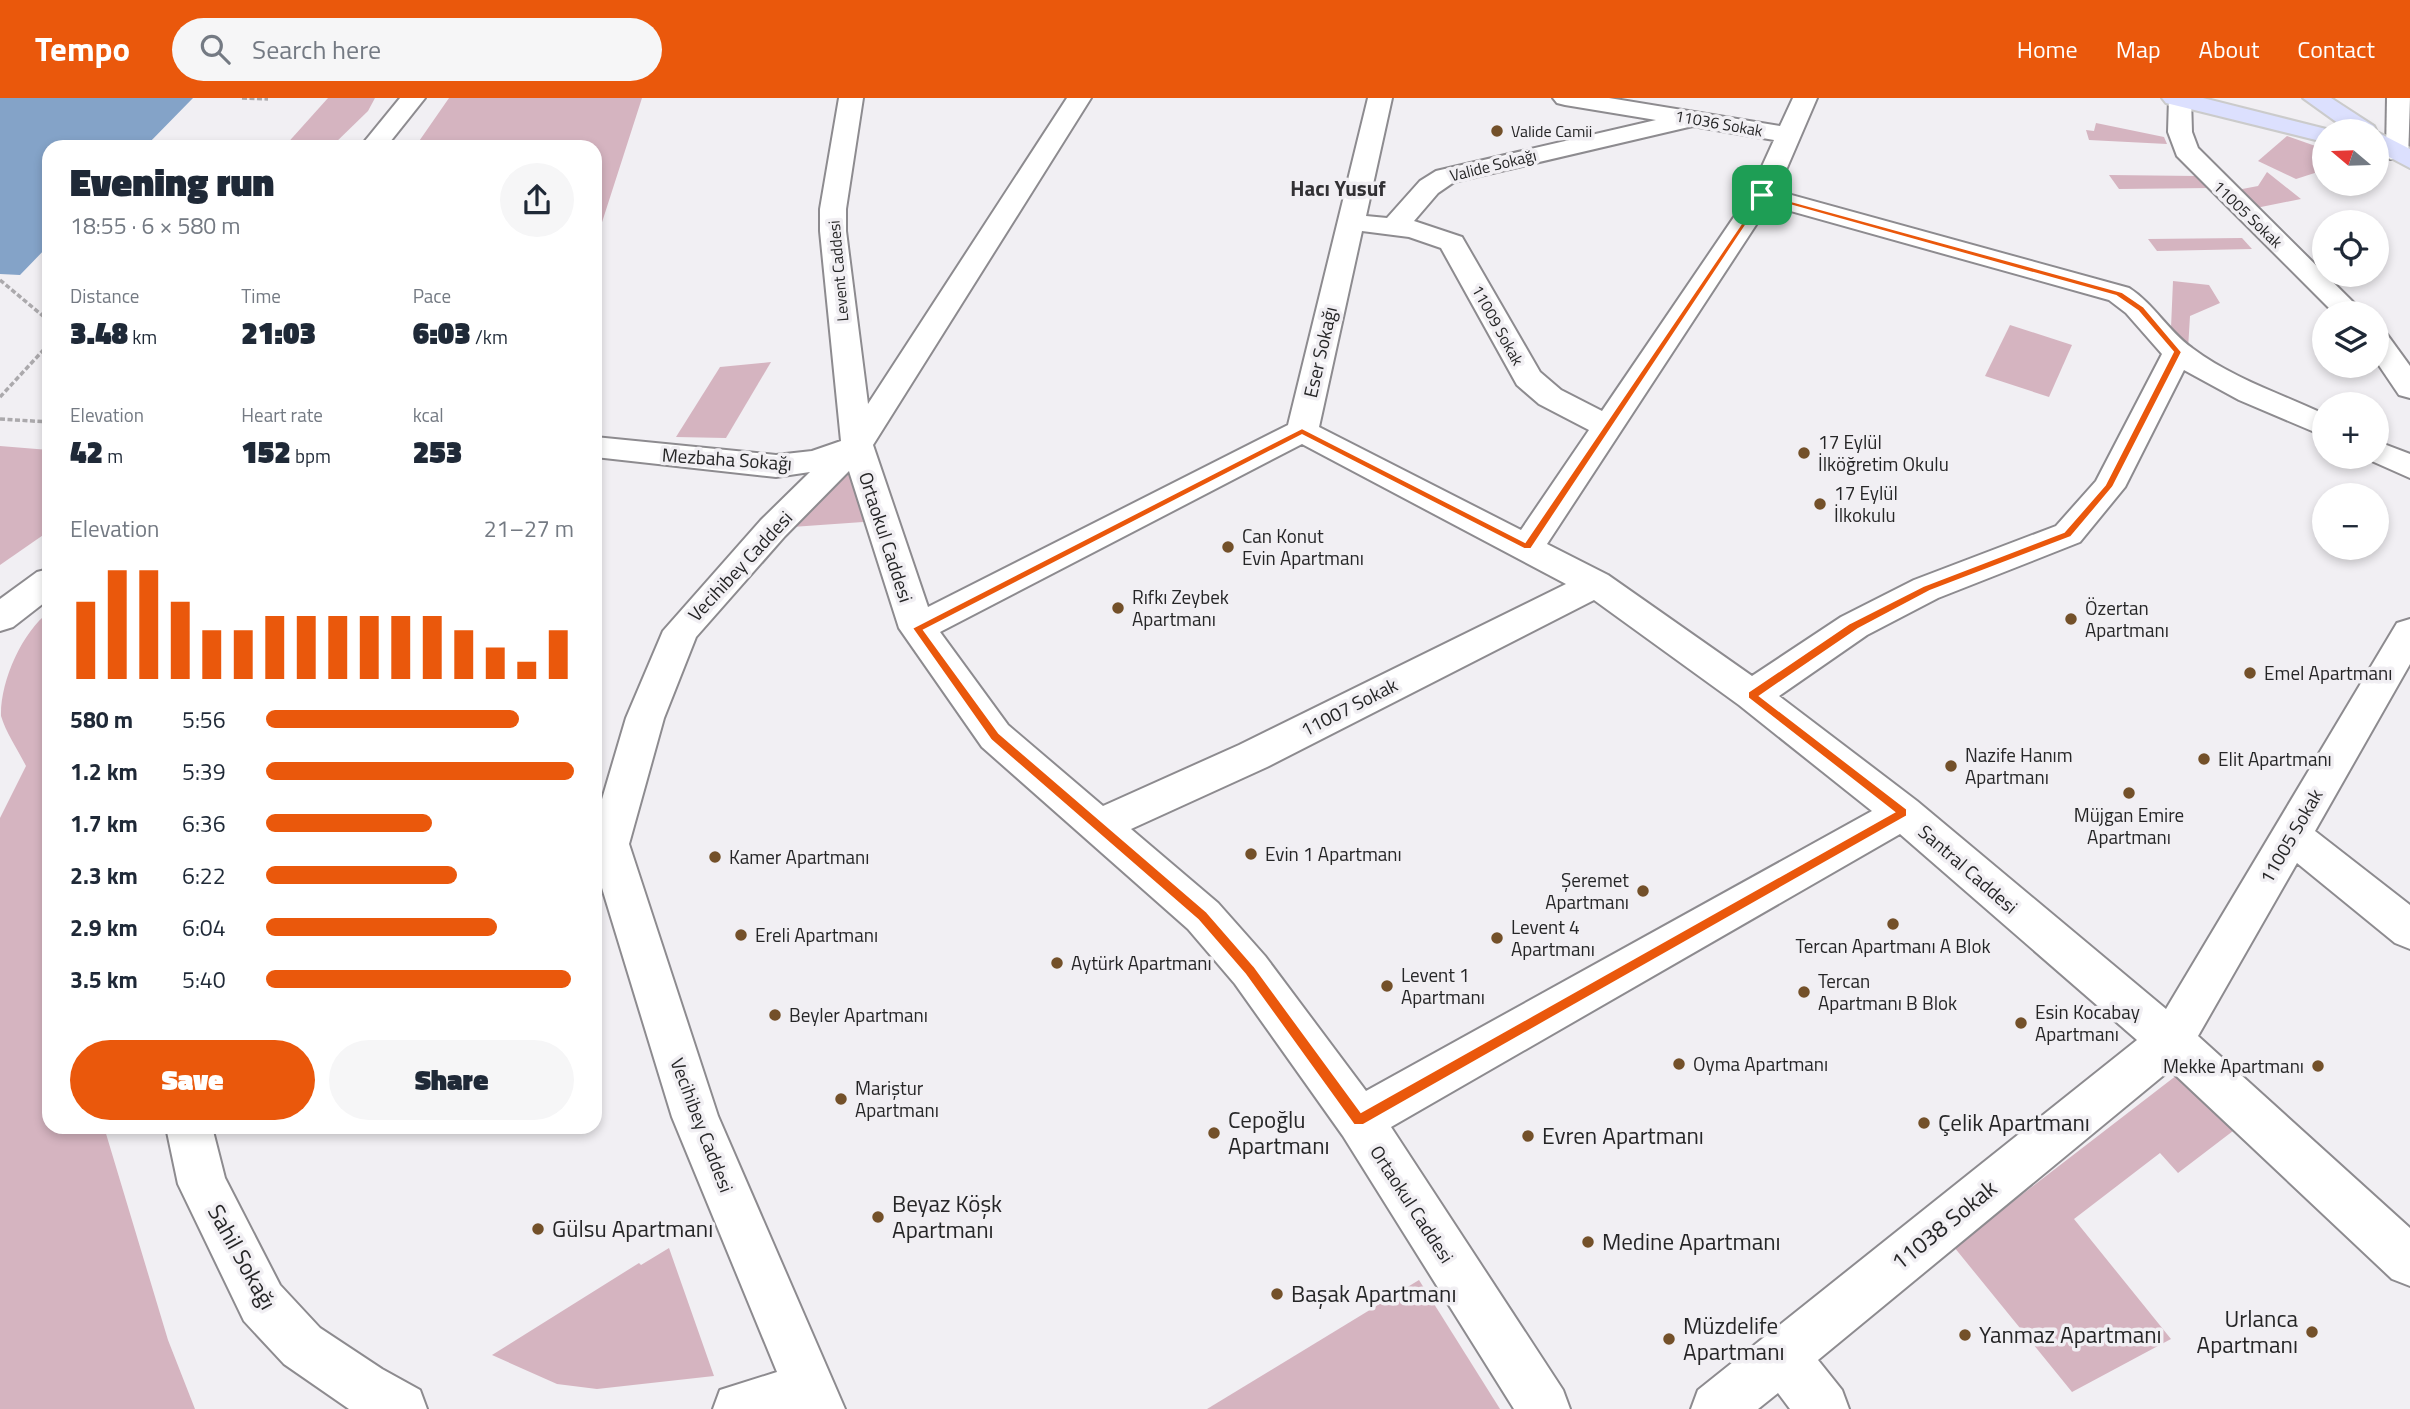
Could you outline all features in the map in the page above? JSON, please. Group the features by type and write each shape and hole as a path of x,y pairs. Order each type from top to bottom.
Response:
{"main road":[{"path":"2315,98 2347,119"},
{"path":"2177,99 2312,132"}],"street":[{"path":"379,140 412,98"},
{"name":"Levent Caddesi","path":"851,98 833,209 833,231 857,445"},
{"name":"Vecihibey Caddesi","path":"814,1399 695,1117 609,844 645,718 681,631 773,528 857,445 1079,98"},
{"name":"Eser Sokağı","path":"1302,431 1380,98"},
{"name":"11036 Sokak","path":"1565,98 1790,135"},
{"path":"1527,547 1762,195 1805,98"},
{"path":"2395,154 2399,98"},
{"name":"11005 Sokak","path":"2177,99 2180,132 2186,151 2338,301"},
{"name":"Valide Sokağı","path":"1394,227 1429,187 1454,173 1693,119"},
{"path":"1762,195 2119,294 2141,309 2178,352 2218,377 2312,420"},
{"name":"11009 Sokak","path":"1351,222 1433,234 1452,243 1528,377 1550,397 1607,427"},
{"path":"1752,695 1854,626 1914,595 2068,534 2109,487 2178,352"},
{"path":"2389,358 2410,388"},
{"path":"917,628 1302,431"},
{"name":"Santral Caddesi","path":"1302,431 1596,583 1752,695 1903,813 2171,1041 2410,1261"},
{"name":"Mezbaha Sokağı","path":"602,448 776,466 816,461 857,445"},
{"name":"Ortaokul Caddesi","path":"857,445 917,628 995,736 1203,916 1250,970 1359,1120 1544,1409"},
{"path":"2389,457 2410,467"},
{"name":"11007 Sokak","path":"1100,825 1253,756 1596,583"},
{"path":"0,618 42,586"},
{"name":"11005 Sokak","path":"2171,1041 2410,632"},
{"path":"1359,1120 1903,813"},
{"path":"2291,835 2410,930"},
{"name":"11038 Sokak","path":"1717,1409 2171,1041"},
{"name":"Sahil Sokağı","path":"191,1134 202,1184 262,1303 302,1346 363,1388 401,1409"},
{"path":"1783,1356 1823,1409"},
{"path":"739,1409 814,1399"}],"path":[{"path":"242,98 268,99"},
{"path":"0,280 42,315"},
{"path":"0,397 42,352"},
{"path":"0,419 42,422"}],"shaded area":[{"path":"328,98 375,98 368,111 338,140 290,140"},
{"path":"449,98 642,98 602,222 602,140 420,140"},
{"path":"2096,123 2164,137 2167,144 2089,140 2086,130 2094,131"},
{"path":"2287,136 2312,145 2312,174 2296,179 2258,161"},
{"path":"2267,172 2301,199 2256,208 2237,190 2258,186"},
{"path":"2109,175 2197,176 2211,188 2119,189"},
{"path":"2242,238 2252,249 2157,251 2148,239"},
{"path":"2173,281 2209,285 2220,303 2190,316 2188,349 2171,328"},
{"path":"2010,325 2072,345 2049,397 1985,376"},
{"path":"771,362 726,438 676,437 720,367"},
{"path":"0,446 42,449 42,536 0,565"},
{"path":"856,470 862,474 863,522 792,527 842,478"},
{"path":"42,618 42,1134 106,1134 168,1340 195,1409 0,1409 0,818 26,766 1,716 4,688 14,659"},
{"path":"2177,1075 2233,1131 2178,1173 2160,1153 2074,1219 2171,1339 2072,1392 1954,1247"},
{"path":"669,1248 714,1376 597,1389 557,1384 492,1355 639,1263 641,1265"},
{"path":"1419,1280 1500,1409 1207,1409"}],"water":[{"path":"0,98 193,98 152,140 42,140 42,252 20,275 0,274"}],"place":[{"name":"Valide Camii","path":"1497,131"},
{"name":"17 Eylül İlköğretim Okulu","path":"1804,453"},
{"name":"17 Eylül İlkokulu","path":"1820,504"},
{"name":"Can Konut Evin Apartmanı","path":"1228,547"},
{"name":"Rıfkı Zeybek Apartmanı","path":"1118,608"},
{"name":"Özertan Apartmanı","path":"2071,619"},
{"name":"Emel Apartmanı","path":"2250,673"},
{"name":"Elit Apartmanı","path":"2204,759"},
{"name":"Nazife Hanım Apartmanı","path":"1951,766"},
{"name":"Müjgan Emire Apartmanı","path":"2129,793"},
{"name":"Evin 1 Apartmanı","path":"1251,854"},
{"name":"Kamer Apartmanı","path":"715,857"},
{"name":"Şeremet Apartmanı","path":"1643,891"},
{"name":"Tercan Apartmanı A Blok","path":"1893,924"},
{"name":"Ereli Apartmanı","path":"741,935"},
{"name":"Levent 4 Apartmanı","path":"1497,938"},
{"name":"Aytürk Apartmanı","path":"1057,963"},
{"name":"Levent 1 Apartmanı","path":"1387,986"},
{"name":"Tercan Apartmanı B Blok","path":"1804,992"},
{"name":"Beyler Apartmanı","path":"775,1015"},
{"name":"Esin Kocabay Apartmanı","path":"2021,1023"},
{"name":"Oyma Apartmanı","path":"1679,1064"},
{"name":"Mekke Apartmanı","path":"2318,1066"},
{"name":"Mariştur Apartmanı","path":"841,1099"},
{"name":"Çelik Apartmanı","path":"1924,1123"},
{"name":"Cepoğlu Apartmanı","path":"1214,1133"},
{"name":"Evren Apartmanı","path":"1528,1136"},
{"name":"Beyaz Köşk Apartmanı","path":"878,1217"},
{"name":"Gülsu Apartmanı","path":"538,1229"},
{"name":"Medine Apartmanı","path":"1588,1242"},
{"name":"Başak Apartmanı","path":"1277,1294"},
{"name":"Urlanca Apartmanı","path":"2312,1332"},
{"name":"Yanmaz Apartmanı","path":"1965,1335"},
{"name":"Müzdelife Apartmanı","path":"1669,1339"}],"district":[{"name":"Hacı Yusuf","path":"1338,189"}],"route":[{"path":"1762,195 2119,294 2141,309 2178,352 2109,487 2068,534 1926,589 1854,626 1752,695 1903,813 1359,1120 1250,970 1203,916 995,736 917,628 1302,431 1527,547 1762,195"}]}
